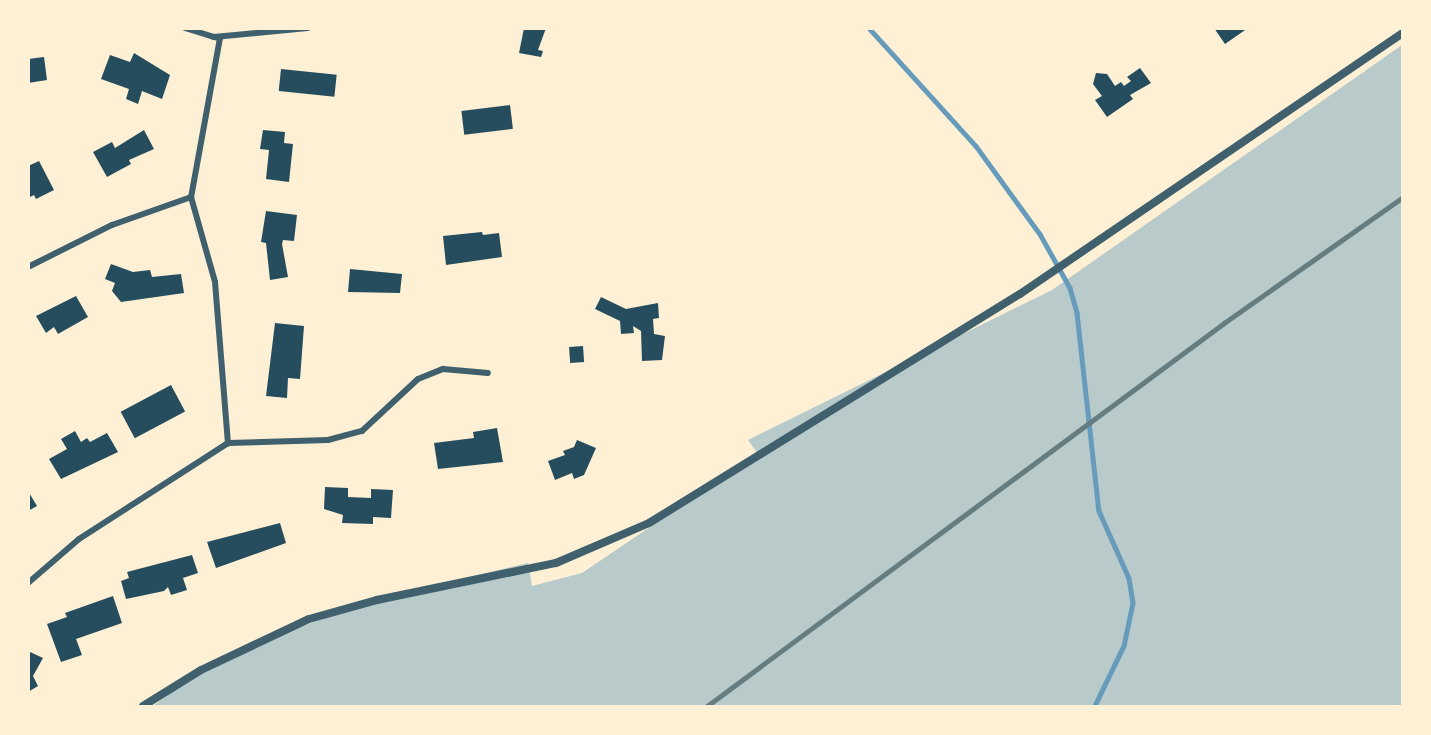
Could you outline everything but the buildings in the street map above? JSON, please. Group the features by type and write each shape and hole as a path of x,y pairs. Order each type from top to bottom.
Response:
{"street":[{"path":"185,28 220,38 191,197 214,282 228,443"},
{"path":"214,37 308,28"},
{"path":"143,706 201,670 309,619 377,600 556,563 649,523 1020,294 1170,188 1402,33"},
{"path":"28,267 112,225 191,197"},
{"path":"28,583 79,539 228,443 328,440 362,431 418,379 443,369 488,373"}],"shaded area":[{"path":"1402,45 1402,706 153,706 215,661 364,602 528,563 532,586 582,573 758,454 748,440 1052,290"}],"waterway":[{"path":"869,28 976,146 1040,234 1070,288 1077,313 1099,511 1129,578 1133,603 1124,646 1095,706"}],"railway":[{"path":"707,706 1224,323 1402,198"}]}
